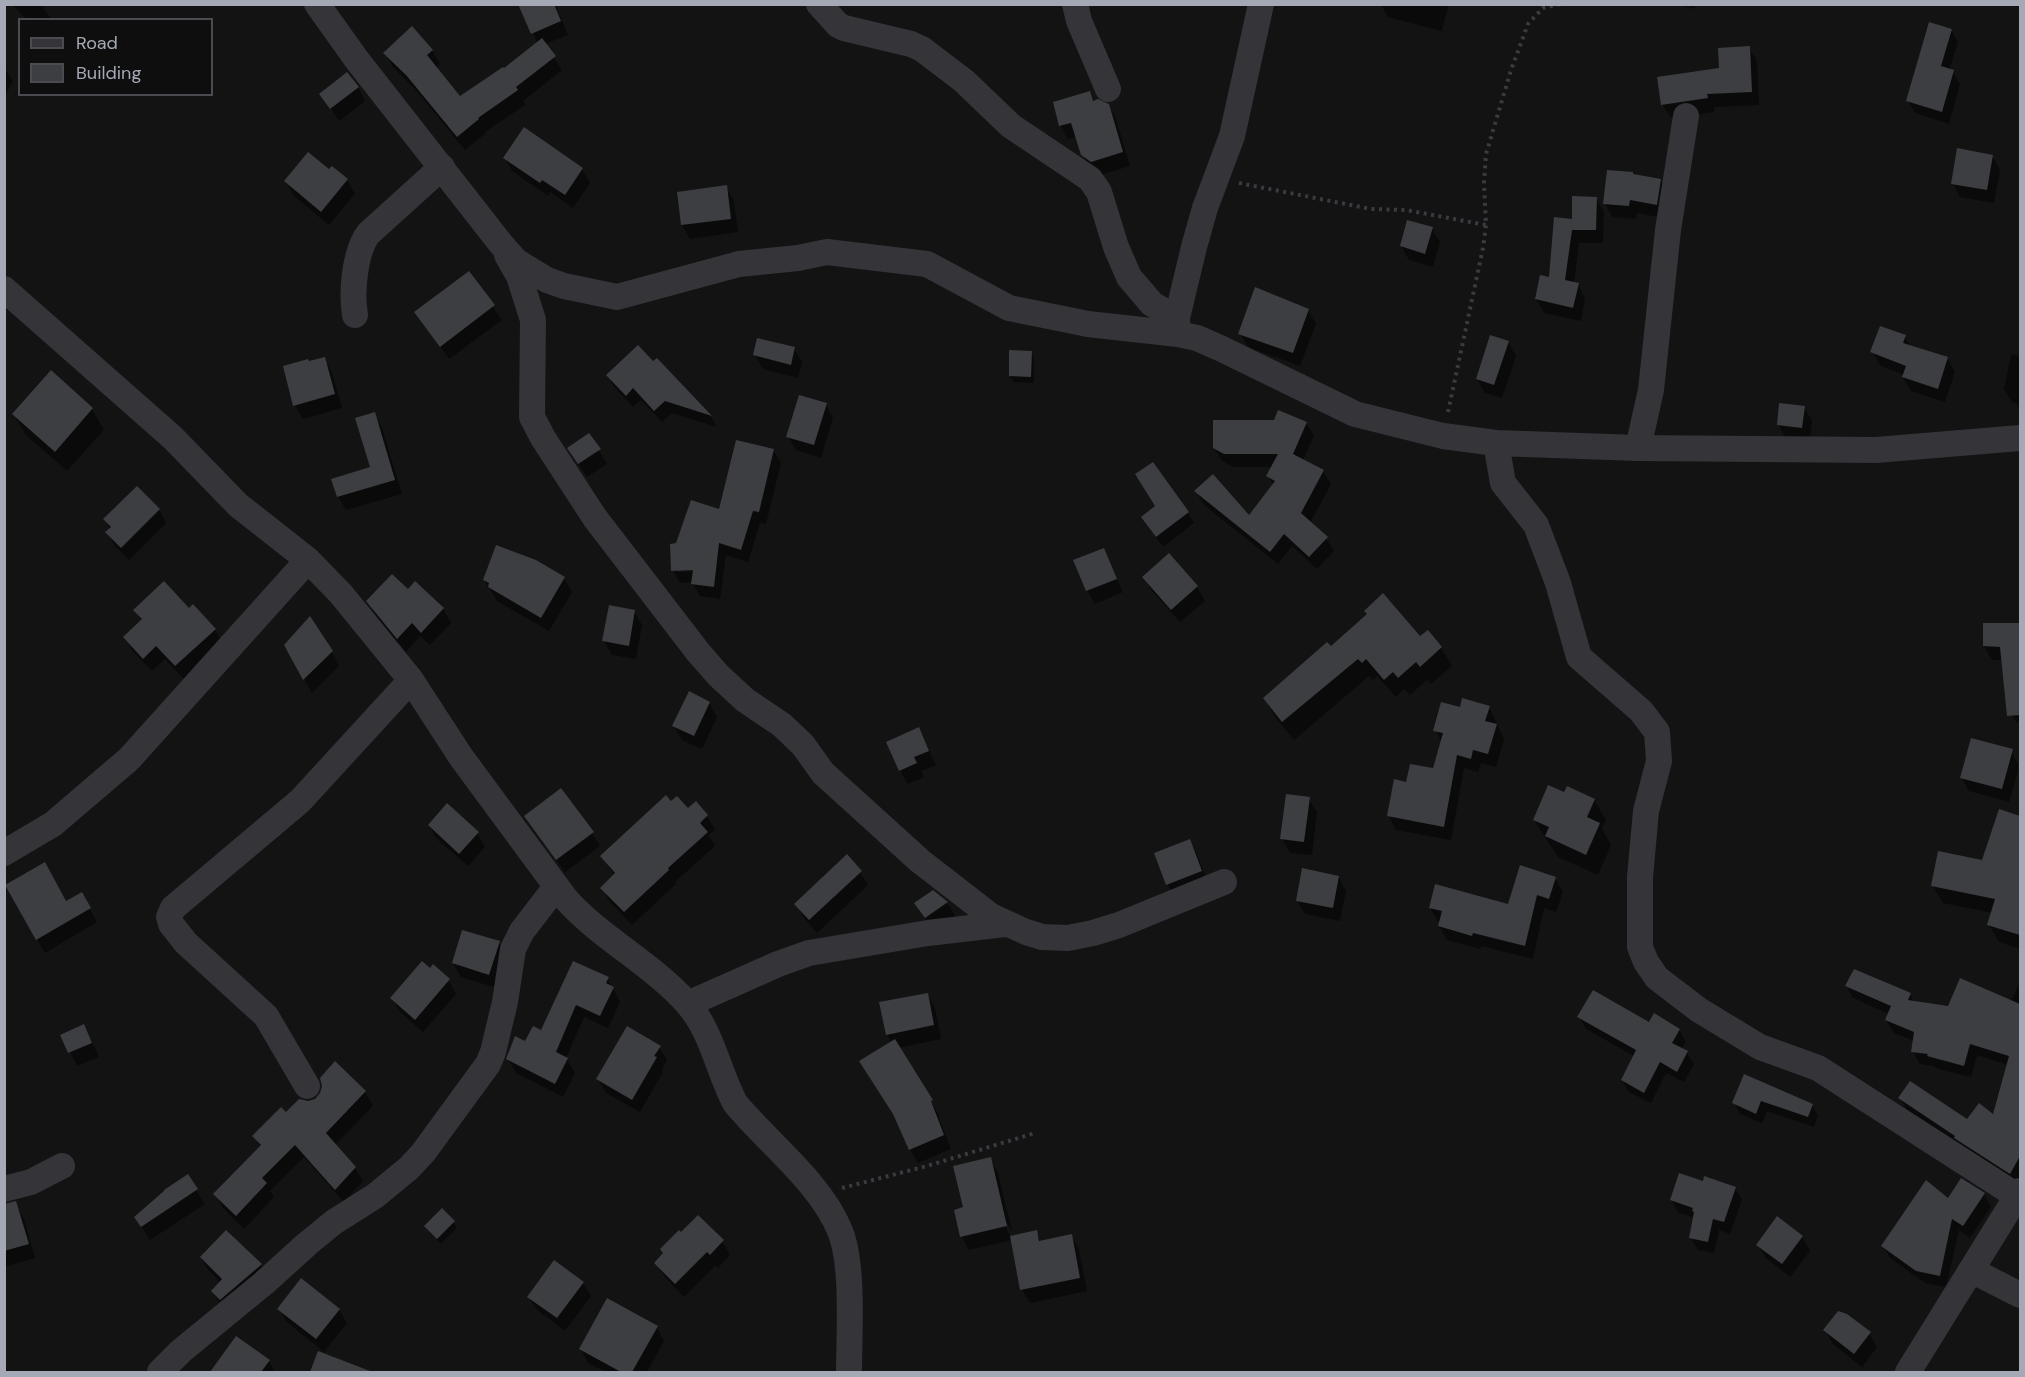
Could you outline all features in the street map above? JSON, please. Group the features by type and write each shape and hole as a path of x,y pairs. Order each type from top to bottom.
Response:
{"street":[{"path":"317,4 357,60 501,244 516,261 564,286 606,296 630,295 739,264 798,258 827,252 927,264 991,300 1010,308 1088,324 1177,326"},
{"path":"819,4 843,28 911,44 931,55 964,81 1011,126 1090,179 1099,192 1116,247 1129,277 1152,304 1177,326 1197,338 1355,414 1443,436 1496,443 1638,448 1876,450 2020,438"},
{"path":"1075,4 1079,21 1108,89"},
{"path":"1177,326 1205,207 1232,136 1261,4"},
{"path":"1638,448 1651,390 1668,230 1686,116"},
{"path":"355,315 357,263 363,241 442,167"},
{"path":"501,244 519,276 533,320 532,417 595,518 718,675 746,700 782,725 803,745 823,773 920,861 981,909 1005,924 1042,937 1068,938 1119,926 1224,882"},
{"path":"4,289 173,438 238,505 308,560 341,594 411,680 461,757 522,837 556,887 580,916 688,1004 707,1036 735,1103 818,1194 834,1219 843,1241 848,1276 849,1372"},
{"path":"1496,443 1503,483 1536,525 1558,583 1579,657 1641,711 1657,732 1659,761 1646,811 1640,877 1640,947 1646,962 1657,978 1699,1010 1760,1047 1818,1068 2019,1193 1908,1372"},
{"path":"4,853 53,825 129,759 308,560"},
{"path":"308,1086 266,1016 186,943 171,924 170,914 173,908 300,801 411,680"},
{"path":"160,1372 181,1351 264,1283 307,1244 334,1222 375,1196 409,1168 423,1153 488,1064 505,1002 513,949 522,931 556,887"},
{"path":"688,1004 778,964 809,953 928,933 1005,924"},
{"path":"4,1189 31,1182 63,1166"},
{"path":"1971,1270 2020,1295"}],"path":[{"path":"1443,436 1483,248 1486,225 1484,183 1486,154 1511,70 1528,24 1544,8 1561,4"},
{"path":"1218,176 1251,187 1371,209 1406,210 1486,225"},
{"path":"818,1194 882,1179 1035,1133"}],"building":[{"path":"518,4 554,4 561,21 531,34"},
{"path":"1929,22 1952,29 1941,66 1954,70 1942,112 1906,101"},
{"path":"412,26 433,50 427,55 460,96 504,68 542,38 556,56 516,87 518,90 478,118 457,137 406,75 383,53"},
{"path":"1750,46 1752,92 1707,94 1708,98 1661,105 1657,77 1719,68 1718,48"},
{"path":"347,72 359,87 330,109 319,94"},
{"path":"1090,91 1093,101 1098,99 1109,104 1123,152 1091,162 1081,155 1071,123 1059,126 1053,102"},
{"path":"524,127 583,168 565,195 542,180 540,183 503,158"},
{"path":"1957,148 1993,155 1987,190 1951,184"},
{"path":"308,152 329,169 332,166 348,179 321,212 284,181"},
{"path":"1607,170 1633,172 1633,174 1661,179 1657,205 1630,200 1629,206 1603,204"},
{"path":"727,185 731,219 681,225 677,192"},
{"path":"1572,196 1597,197 1596,230 1572,230 1565,280 1579,283 1573,308 1535,299 1540,275 1549,277 1554,217 1572,219"},
{"path":"1407,220 1433,227 1425,254 1400,246"},
{"path":"469,271 495,305 440,347 414,312"},
{"path":"1255,287 1309,309 1293,353 1238,334"},
{"path":"1880,326 1906,335 1903,343 1948,357 1938,389 1902,377 1906,366 1870,352"},
{"path":"1490,335 1509,341 1494,385 1476,379"},
{"path":"757,338 795,347 791,365 753,355"},
{"path":"638,345 653,361 657,358 712,416 665,401 654,411 633,388 626,396 606,375"},
{"path":"1009,350 1032,351 1031,377 1009,376"},
{"path":"325,357 335,394 293,406 283,366"},
{"path":"51,370 93,408 55,452 12,414"},
{"path":"799,395 827,403 814,445 786,437"},
{"path":"1779,403 1805,406 1802,428 1777,425"},
{"path":"1278,410 1307,422 1293,454 1324,470 1301,513 1328,537 1309,557 1284,534 1270,552 1194,491 1213,474 1249,515 1275,481 1266,476 1278,454 1224,454 1213,448 1213,420 1274,420"},
{"path":"375,412 395,480 337,497 331,479 370,467 355,418"},
{"path":"589,433 601,449 578,464 567,448"},
{"path":"736,440 774,449 759,512 753,511 741,550 719,543 714,587 691,584 693,570 671,571 670,544 676,543 691,500 719,509"},
{"path":"1153,462 1189,512 1156,537 1141,517 1155,506 1135,474"},
{"path":"137,486 160,509 121,548 105,532 111,527 103,519"},
{"path":"496,545 536,560 565,577 541,618 488,587 489,583 483,580"},
{"path":"1104,548 1117,579 1086,591 1073,560"},
{"path":"1169,553 1198,586 1171,610 1142,577"},
{"path":"392,574 408,589 415,581 444,608 421,633 412,623 397,639 366,601"},
{"path":"164,581 189,608 193,604 216,629 175,666 156,646 143,659 123,637 142,619 133,610"},
{"path":"1383,593 1420,636 1428,630 1442,647 1420,667 1416,662 1398,678 1393,672 1384,680 1366,659 1362,663 1358,659 1282,722 1263,698 1327,642 1331,646 1367,614 1364,611"},
{"path":"609,605 635,610 629,646 602,641"},
{"path":"310,616 333,651 303,680 284,645"},
{"path":"1983,623 2020,623 2020,715 2007,716 2000,647 1983,646"},
{"path":"689,691 710,702 694,736 672,726"},
{"path":"1462,698 1490,706 1485,721 1497,724 1488,754 1473,750 1471,759 1457,755 1444,827 1387,816 1394,779 1406,782 1410,764 1433,768 1443,733 1433,731 1441,702 1460,707"},
{"path":"919,727 929,751 914,757 917,763 899,771 886,742"},
{"path":"1971,738 2013,749 2002,789 1960,778"},
{"path":"1548,785 1564,792 1567,786 1595,799 1587,817 1600,823 1586,855 1545,836 1549,827 1533,820"},
{"path":"561,788 594,832 556,860 524,816"},
{"path":"1286,794 1310,797 1304,842 1280,839"},
{"path":"666,795 671,801 677,796 688,808 696,801 708,815 700,823 708,832 624,912 600,888 615,873 600,856"},
{"path":"447,803 479,832 459,854 428,825"},
{"path":"1999,809 2020,816 2020,935 1987,925 1995,899 1931,886 1938,851 1982,860"},
{"path":"1190,839 1202,871 1166,885 1154,853"},
{"path":"847,854 862,871 809,920 794,904"},
{"path":"45,862 66,901 82,892 91,908 36,940 5,885"},
{"path":"1520,865 1556,877 1549,899 1537,895 1525,946 1473,933 1472,936 1438,926 1442,911 1429,908 1435,884 1508,904"},
{"path":"1302,868 1339,876 1333,908 1296,901"},
{"path":"933,890 948,902 925,918 914,903"},
{"path":"462,930 500,941 489,975 452,963"},
{"path":"422,961 430,968 433,964 450,979 415,1020 390,998"},
{"path":"573,961 609,977 606,983 614,987 600,1016 576,1005 556,1052 568,1058 555,1084 506,1059 515,1036 525,1041 533,1026 541,1030"},
{"path":"1854,969 1911,993 1908,1000 1948,1006 1960,978 2020,1004 2020,1156 2010,1174 1898,1098 1910,1081 1967,1119 1979,1103 1993,1114 2009,1056 1970,1044 1964,1066 1927,1056 1928,1054 1911,1052 1914,1032 1885,1020 1891,1006 1845,986"},
{"path":"1593,990 1649,1022 1654,1013 1680,1029 1672,1043 1688,1051 1677,1072 1660,1062 1644,1093 1621,1080 1636,1050 1577,1017"},
{"path":"928,993 934,1025 886,1035 879,1002"},
{"path":"84,1024 92,1043 68,1053 60,1035"},
{"path":"627,1026 661,1046 632,1100 596,1079"},
{"path":"895,1039 933,1100 931,1101 944,1135 909,1150 893,1114 859,1061"},
{"path":"335,1061 366,1091 326,1133 356,1167 335,1190 295,1145 262,1178 267,1183 236,1216 213,1194 261,1145 252,1136 281,1107 286,1112 299,1099 308,1101 315,1099 322,1086 320,1078"},
{"path":"1744,1074 1813,1104 1808,1117 1761,1101 1756,1114 1732,1103"},
{"path":"991,1157 1007,1226 960,1237 954,1210 963,1207 953,1166"},
{"path":"1679,1173 1703,1181 1704,1176 1736,1187 1724,1222 1713,1219 1708,1242 1689,1238 1693,1208 1670,1200"},
{"path":"188,1174 198,1189 141,1227 134,1217 164,1190"},
{"path":"1961,1178 1985,1193 1963,1226 1952,1219 1940,1276 1916,1271 1881,1246 1926,1180 1948,1198"},
{"path":"16,1201 29,1244 4,1251 4,1204"},
{"path":"442,1208 455,1221 437,1239 424,1226"},
{"path":"698,1215 724,1240 710,1255 707,1252 675,1284 654,1263 663,1253 660,1249"},
{"path":"1777,1216 1803,1236 1782,1264 1756,1245"},
{"path":"226,1230 262,1264 220,1300 211,1291 222,1279 200,1257"},
{"path":"1037,1230 1039,1241 1072,1234 1080,1278 1020,1290 1010,1236"},
{"path":"554,1260 584,1282 557,1318 527,1297"},
{"path":"301,1278 340,1309 316,1339 277,1309"},
{"path":"607,1298 658,1326 632,1372 621,1372 579,1349"},
{"path":"1838,1311 1847,1314 1871,1332 1854,1354 1823,1330"},
{"path":"236,1336 270,1360 261,1372 210,1372"},
{"path":"318,1351 370,1371 370,1372 310,1372"}]}
